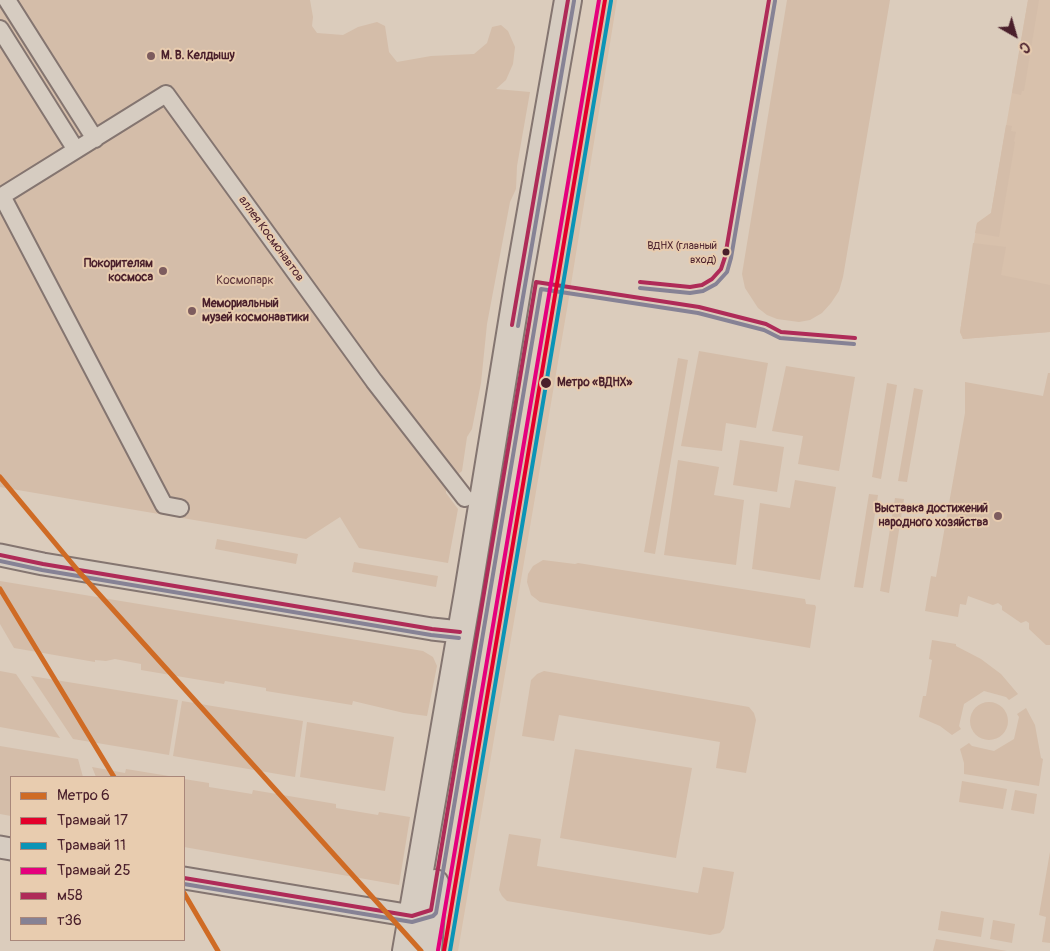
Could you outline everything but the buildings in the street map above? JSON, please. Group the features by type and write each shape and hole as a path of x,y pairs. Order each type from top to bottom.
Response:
{"street":[{"path":"8,0 95,139"},
{"path":"406,951 422,913 468,633 468,592 519,279 568,0"},
{"path":"468,633 485,595 585,0"},
{"path":"0,29 76,150"},
{"name":"аллея Космонавтов","path":"180,508 164,505 2,196 166,94 374,381 465,498"},
{"path":"0,555 43,564 432,629 468,633"},
{"path":"185,878 422,913"},
{"path":"422,913 428,951"}],"shaded area":[{"path":"600,0 617,0 568,303 458,951 439,951"},
{"path":"1028,0 1050,0 1050,332 963,339 960,332 977,223 991,213"}],"green space":[{"name":"Космопарк","path":"0,0 310,0 313,17 312,26 317,33 343,35 358,27 377,22 385,26 389,52 397,62 431,56 474,54 487,43 492,27 501,25 508,31 515,47 513,64 506,80 496,89 530,92 517,166 516,189 510,202 487,324 481,383 472,429 467,437 462,471 446,485 446,493 458,509 448,563 359,548 340,517 306,539 0,487"},
{"path":"787,0 890,0 843,277 839,291 822,313 810,320 799,322 777,319 767,315 758,308 745,288 742,274"},
{"path":"1028,0 1039,0 1024,91 1022,91 1021,95 1012,93"},
{"path":"1006,125 1012,126 1011,131 1016,132 999,237 975,233 977,223 991,213"},
{"path":"973,243 1006,247 1001,275 1050,285 1050,332 963,339 960,332"},
{"path":"699,351 768,363 756,428 726,423 722,451 681,446"},
{"path":"678,358 688,360 655,554 644,552"},
{"path":"786,366 855,377 839,471 798,464 803,436 772,431"},
{"name":"Выставка достижений народного хозяйства","path":"1048,373 1050,373 1050,645 1046,645 1029,629 1029,623 1026,621 1021,623 1002,610 1002,606 998,603 993,605 968,596 966,605 960,604 958,617 925,611 931,576 936,577 965,413 965,382 1043,396"},
{"path":"887,383 897,385 881,479 872,477"},
{"path":"914,388 923,390 907,482 898,481"},
{"path":"740,440 784,447 777,492 733,485"},
{"path":"678,460 719,467 714,495 744,500 736,565 664,555"},
{"path":"795,480 836,487 820,580 752,569 760,503 790,508"},
{"path":"869,494 878,495 863,588 854,587"},
{"path":"895,498 904,499 889,593 880,591"},
{"path":"217,539 298,554 296,564 215,549"},
{"path":"543,560 578,563 805,599 806,604 815,605 816,607 810,648 540,602 531,595 527,582 528,574 533,566"},
{"path":"354,562 438,576 436,587 352,572"},
{"path":"0,581 423,651 433,657 437,666 427,716 404,713 353,701 352,705 266,691 266,688 225,681 224,684 141,670 141,664 115,659 106,661 95,660 95,662 14,648 0,624"},
{"path":"932,640 956,644 956,646 981,659 1001,674 1018,694 1009,700 1006,697 984,691 964,704 959,726 961,729 952,735 940,726 919,717 923,696 926,696 932,660 929,659"},
{"path":"0,671 16,674 60,738 0,727"},
{"path":"544,671 749,707 754,713 756,720 746,773 716,768 720,742 559,715 554,741 522,736 531,680 537,674"},
{"path":"31,676 178,700 169,755 73,739"},
{"path":"182,701 303,721 295,777 173,756"},
{"path":"989,702 1003,707 1008,721 1003,735 989,740 975,735 970,721 975,707"},
{"path":"1026,708 1035,725 1041,758 1043,759 1039,786 964,774 964,763 960,749 969,743 972,746 994,751 1014,739 1019,717 1017,714"},
{"path":"307,722 394,737 385,791 300,777"},
{"path":"0,746 78,759 83,776 10,776 10,816 0,814"},
{"path":"575,749 692,768 676,858 560,838"},
{"path":"92,767 125,773 126,769 169,776 96,776"},
{"path":"185,779 209,783 209,787 252,794 253,790 336,804 336,808 378,815 379,812 410,817 399,885 185,847"},
{"path":"962,781 1007,789 1003,809 959,802"},
{"path":"1015,790 1037,794 1034,814 1011,810"},
{"path":"509,834 541,839 537,866 698,893 703,867 734,872 724,928 720,933 710,935 507,901 499,890"},
{"path":"1050,852 1050,943 1042,942 1046,917 1039,915"},
{"path":"941,911 984,918 981,937 938,930"},
{"path":"993,920 1015,924 1012,943 990,939"},
{"path":"936,939 1007,951 933,951"}],"metro line":[{"name":"6","path":"0,477 80,573 421,951"},
{"name":"6","path":"0,589 113,776"},
{"name":"6","path":"185,895 218,951"}],"tram line":[{"name":"25","path":"438,950 599,0"},
{"name":"17","path":"444,951 605,0"},
{"name":"11","path":"450,951 611,1"}],"transit line":[{"name":"м58","path":"512,325 568,0"},
{"name":"м58","path":"640,282 690,287 702,285 712,279 721,269 725,257 769,0"},
{"name":"т36","path":"518,326 574,1"},
{"name":"т36","path":"640,288 690,293 703,291 716,284 727,272 775,1"},
{"name":"м58","path":"185,878 412,916 431,910 536,282 699,307 766,324 781,332 855,338"},
{"name":"т36","path":"185,884 412,922 433,916 436,913 541,289 698,313 764,330 780,338 854,344"},
{"name":"м58","path":"0,555 43,564 432,629 460,632"},
{"name":"т36","path":"0,561 42,570 431,635 459,638"}],"place":[{"name":"М. В. Келдышу","path":"151,56"},
{"name":"ВДНХ (главный вход)","path":"726,252"},
{"name":"Покорителям космоса","path":"163,271"},
{"name":"Мемориальный музей космонавтики","path":"192,311"},
{"name":"Метро «ВДНХ»","path":"546,383"},
{"name":"Выставка достижений народного хозяйства","path":"998,516"}]}
